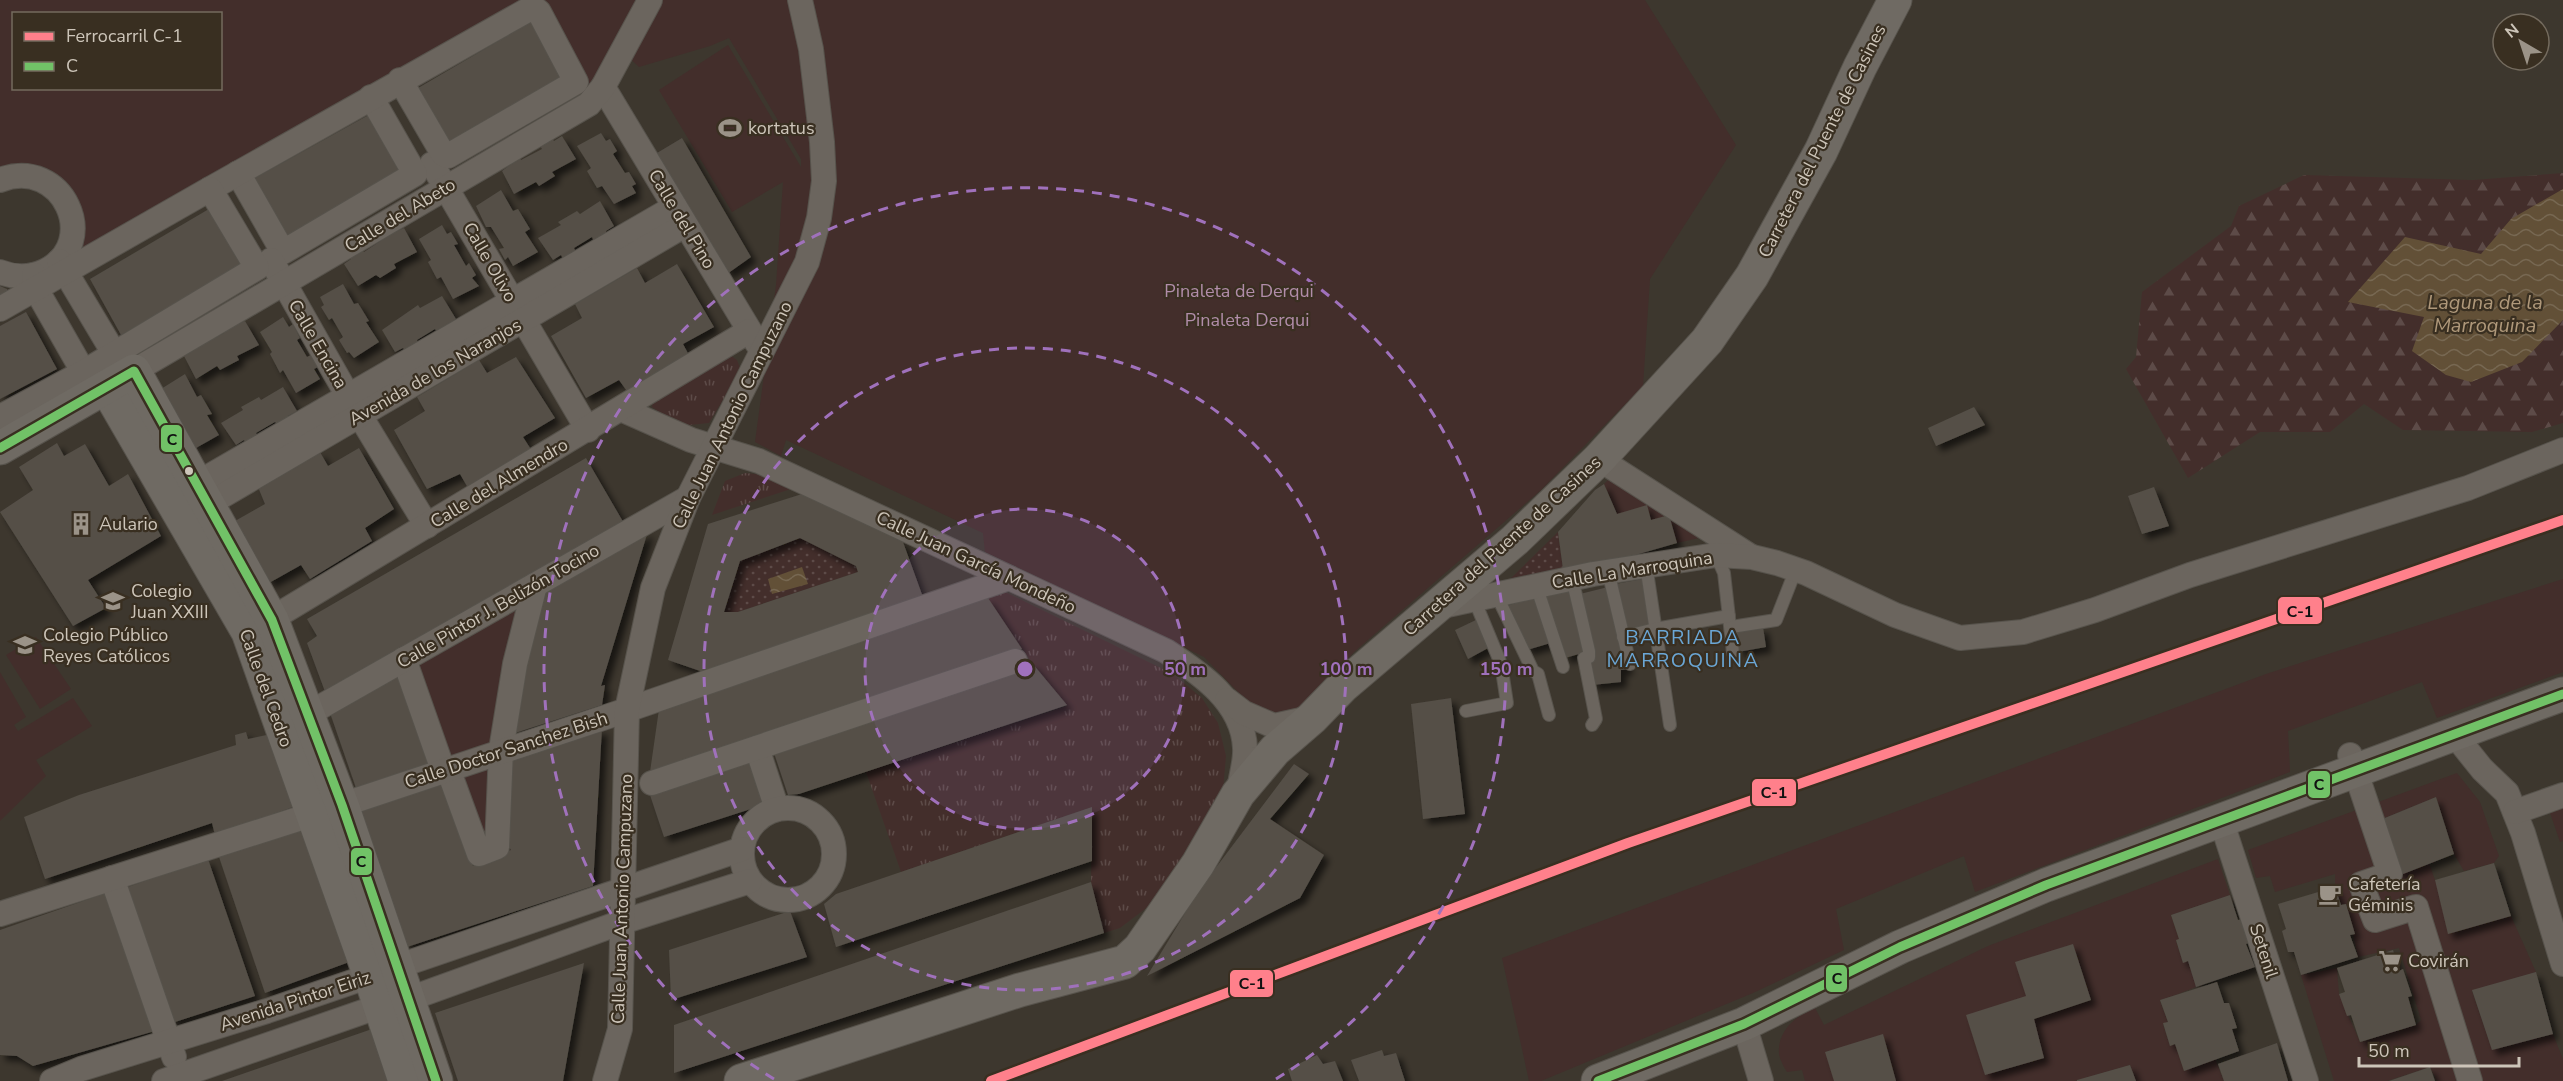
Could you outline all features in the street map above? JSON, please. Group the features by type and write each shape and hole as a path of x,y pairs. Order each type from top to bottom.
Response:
{"street":[{"name":"Calle del Abeto","path":"0,448 110,375 285,284 589,104 603,87 650,0"},
{"name":"Calle Juan Antonio Campuzano","path":"605,1081 620,1029 627,710 653,588 688,498 713,447 755,341 807,262 819,218 824,182 818,95 800,0"},
{"name":"Carretera del Puente de Casines","path":"1312,718 1342,687 1515,540 1599,459 1707,341 1752,276 1821,151 1860,67 1895,0"},
{"path":"0,309 48,270 62,266 210,189 533,7 539,12 576,82 271,260 110,375 0,417"},
{"path":"400,80 443,154 432,165"},
{"name":"Calle del Pino","path":"603,87 755,341"},
{"path":"371,97 432,165"},
{"name":"Calle Olivo","path":"432,165 588,430"},
{"path":"238,173 271,260"},
{"path":"0,180 17,175 36,177 46,181 63,197 72,218 72,230 62,266"},
{"path":"210,189 271,260"},
{"name":"Avenida de los Naranjos","path":"190,501 680,216"},
{"name":"Calle Encina","path":"271,260 354,406 427,526"},
{"name":"Calle del Cedro","path":"62,266 110,375"},
{"path":"0,272 35,282"},
{"name":"Calle del Cedro","path":"35,282 110,375 190,501 308,714 342,805 384,972"},
{"name":"Calle del Almendro","path":"260,626 621,409 755,341"},
{"name":"Calle Juan García Mondeño","path":"621,409 670,432 759,461 1166,651 1206,679 1226,699 1240,727 1260,749"},
{"name":"Calle La Marroquina","path":"1434,608 1608,571 1716,555 1752,557 1796,569 1895,615 1960,638 2023,632 2096,610 2190,575 2468,488 2563,450"},
{"path":"1599,459 1752,557"},
{"name":"Calle Pintor J. Belizón Tocino","path":"308,714 688,498"},
{"name":"Calle Doctor Sanchez Bish","path":"0,914 342,805 501,750 627,710 1009,578"},
{"path":"404,659 479,854 497,847 501,750 515,664 535,585"},
{"name":"Calle del Cedro","path":"260,626 311,813 384,972 395,1003 436,1081"},
{"path":"652,783 1015,661"},
{"path":"1598,1081 1744,1024 1900,947 1977,913 2221,820 2353,763 2454,734 2563,694"},
{"path":"1226,699 1244,713 1274,726 1312,718"},
{"path":"1260,749 1312,718"},
{"path":"741,1081 1020,990 1125,962 1140,948 1192,874 1238,794 1260,749 1271,737 1260,721"},
{"path":"2454,734 2481,769 2507,793 2563,964"},
{"path":"757,748 777,809"},
{"path":"2353,763 2390,874 2361,884 2375,920 2416,907 2470,1081"},
{"path":"2515,812 2563,795"},
{"path":"792,807 808,811 821,820 830,833 835,848 834,864 828,878 817,890 803,898 789,900 774,898 761,892 750,881 742,860 745,836 753,823 764,814 777,809 792,807"},
{"name":"Setenil","path":"2221,820 2306,1081"},
{"name":"Avenida Pintor Eiriz","path":"52,1081 384,972 742,849"},
{"path":"112,878 169,1041 174,1079"},
{"name":"Avenida Pintor Eiriz","path":"174,1079 622,922 750,881"},
{"name":"Calle del Cedro","path":"395,1003 405,1081"},
{"path":"1744,1024 1761,1081"}],"lane":[{"path":"1716,555 1724,573 1733,653"},
{"path":"1646,565 1670,725"},
{"path":"1623,637 1655,629 1730,621 1776,620 1796,569"},
{"path":"1608,571 1630,664"},
{"path":"1572,578 1589,651 1589,657 1584,658 1596,719 1592,725"},
{"path":"1536,585 1563,667"},
{"path":"1466,711 1507,702 1501,664 1485,596"},
{"path":"1485,596 1533,671 1538,674 1549,715"}],"green space":[{"name":"Pinaleta Derqui","path":"0,0 1645,0 1736,145 1650,279 1643,386 1540,491 1354,652 1299,710 1266,721 1204,657 985,552 983,533 786,440 781,456 755,442 776,285 783,182 732,212 659,90 728,45 801,167 801,159 729,38 639,67 616,45 587,92 541,7 80,254 79,211 67,182 26,168 0,171"},
{"path":"2563,173 2563,423 2532,432 2403,430 2364,404 2330,432 2260,432 2188,478 2126,369 2136,357 2142,292 2231,226 2239,206 2304,175 2473,180"},
{"path":"730,355 737,360 741,370 709,423 680,426 652,407 653,399"},
{"path":"745,473 764,475 794,488 712,515 725,481"},
{"path":"1612,476 1708,536 1677,543 1669,516 1651,520 1617,514 1604,484"},
{"path":"1558,532 1563,569 1505,584"},
{"path":"800,538 856,566 858,572 738,612 724,612 740,561"},
{"path":"2563,579 2563,672 2437,718 2422,682 2288,731 2290,772 1975,892 1964,856 1836,909 1844,950 1753,993 1541,1081 1529,1081 1502,958 2266,674"},
{"path":"1005,592 1173,674 1202,698 1218,723 1226,756 1223,791 1197,839 1153,903 1120,928 1104,933 1091,882 1092,807 901,872 866,772 1067,706 1032,663 988,598"},
{"path":"527,597 495,743 447,760 414,663"},
{"path":"36,637 71,689 40,709 6,655"},
{"path":"0,672 26,717 14,725 18,731 73,698 92,726 36,760 46,776 0,821"},
{"path":"493,761 492,842 483,845 456,775"},
{"path":"2457,773 2480,802 2499,856 2494,863 2464,871 2454,854 2436,797 2380,820 2429,863 2435,880 2511,916 2536,972 2472,991 2492,1049 2553,1034 2563,1059 2563,1081 2437,1081 2430,1067 2387,1081 2334,1081 2301,975 2337,968 2339,994 2360,1042 2416,1025 2421,1020 2399,948 2358,957 2346,904 2341,905 2335,887 2335,874 2275,892 2270,876 2256,878 2248,850"},
{"path":"2563,795 2563,841 2560,842 2546,801"},
{"path":"2218,859 2230,895 2171,915 2179,939 2176,941 2183,962 2188,961 2196,987 2160,1001 2168,1022 2163,1024 2170,1046 2175,1044 2184,1070 2215,1059 2224,1081 2136,1081 2130,1065 2075,1081 1805,1081 1802,1070 1787,1072 1782,1063 1779,1054 1781,1038 1789,1025 1808,1011 1815,1008 1824,1025 1988,946"}],"water":[{"name":"Laguna de la Marroquina","path":"2563,189 2563,320 2522,362 2471,382 2446,375 2412,351 2424,317 2348,302 2405,237 2481,254 2511,219"},
{"path":"802,567 808,584 772,594 768,579"}],"building":[{"path":"536,19 567,75 444,148 413,91"},
{"path":"374,112 407,170 283,238 248,182"},
{"path":"601,133 606,141 610,139 617,151 613,154 625,173 629,172 636,184 632,186 636,193 614,204 602,186 597,188 587,171 591,168 577,146"},
{"path":"562,136 576,159 552,172 555,176 539,186 536,182 514,194 502,171 520,157 521,160 542,149 540,146 552,138 554,141"},
{"path":"682,138 751,257 727,274 657,153"},
{"path":"501,190 513,211 518,209 530,229 525,232 538,252 513,266 508,257 505,260 499,249 504,248 491,227 486,227 476,206"},
{"path":"600,201 614,226 606,231 607,237 594,242 592,237 574,248 576,252 563,259 561,255 553,260 538,238 561,225 558,222 577,211 580,214"},
{"path":"214,206 245,262 121,335 90,279"},
{"path":"442,225 447,234 451,232 458,244 454,245 466,266 469,263 476,275 472,278 479,286 453,299 441,277 437,279 428,262 431,260 419,239"},
{"path":"404,228 417,252 394,264 396,268 380,278 376,275 358,286 344,264 351,259 350,256 361,249 364,252 393,230 395,232"},
{"path":"677,264 714,327 683,344 690,357 629,394 619,380 586,398 551,336 582,318 575,304 637,268 645,283"},
{"path":"343,284 354,304 358,303 369,321 366,322 379,342 354,358 349,352 347,353 339,340 343,337 332,318 329,320 321,307 324,305 320,297"},
{"path":"0,286 7,289 8,293 0,298"},
{"path":"442,296 456,319 452,322 454,325 438,334 435,329 417,340 419,345 406,352 403,348 395,352 382,330 418,305 420,308"},
{"path":"26,312 57,369 0,399 0,326"},
{"path":"283,317 289,327 293,324 300,338 297,340 307,357 311,355 318,367 314,369 320,379 296,393 283,370 280,373 270,354 272,352 260,332"},
{"path":"245,321 259,345 237,356 239,360 220,370 217,366 196,379 184,356 193,351 191,348 203,341 204,344 224,333 222,330 234,322 236,325"},
{"path":"516,357 555,418 523,437 532,451 468,488 460,474 427,489 394,430 425,411 417,397 479,360 487,373"},
{"path":"185,374 197,397 201,395 212,414 207,415 219,435 196,448 191,440 188,442 182,431 186,430 161,389"},
{"path":"283,387 297,411 288,416 289,418 277,424 275,422 256,433 259,437 246,444 244,440 236,445 221,423 243,410 241,407 259,397 261,400"},
{"path":"1974,407 1985,425 1936,446 1928,428"},
{"name":"Aulario","path":"57,443 64,456 85,444 109,486 128,474 161,536 88,580 106,608 73,626 0,512 33,490 19,467"},
{"path":"359,448 394,509 365,528 372,541 310,579 301,565 269,583 235,521 265,504 258,487 320,452 328,466"},
{"path":"586,458 625,525 327,697 307,643 317,636 307,619"},
{"path":"1604,484 1617,514 1647,505 1651,520 1669,515 1677,543 1611,562 1563,569 1558,532 1595,490"},
{"path":"2154,487 2169,526 2142,534 2128,496"},
{"path":"802,494 903,542 924,600 706,673 668,660 708,524","holes":["800,538 856,566 858,572 738,612 724,612 740,561"]},
{"path":"648,531 601,686 605,685 602,705 515,733 523,672 549,581"},
{"path":"1643,579 1650,625 1626,632 1615,584"},
{"path":"1608,587 1628,669 1621,670 1621,682 1592,685 1588,662 1595,659 1580,594"},
{"path":"1571,590 1586,652 1565,658 1544,594"},
{"path":"1535,596 1554,642 1527,650 1504,607"},
{"path":"988,598 1022,649 650,772 659,709"},
{"path":"1478,619 1490,647 1468,659 1455,630"},
{"path":"1763,627 1766,647 1738,652 1734,631"},
{"path":"1032,663 1067,705 799,794 788,795 773,750"},
{"path":"401,669 435,763 356,788 329,710"},
{"path":"1451,698 1465,814 1423,819 1411,704"},
{"path":"602,728 593,886 407,947 361,809 445,780 473,866 511,850 505,841 512,755"},
{"path":"246,732 248,739 271,734 293,807 215,835 212,823 45,879 24,817 79,795 236,745 235,735"},
{"path":"753,755 764,800 757,807 664,837 650,795"},
{"path":"1294,764 1309,774 1270,819 1324,855 1300,898 1147,976 1199,890"},
{"path":"2436,797 2454,854 2398,876 2380,820"},
{"path":"1092,807 1092,861 836,947 824,904 836,894"},
{"path":"306,826 352,961 265,993 218,854"},
{"path":"208,859 255,996 172,1023 122,889"},
{"path":"2494,863 2511,916 2448,934 2435,880"},
{"path":"1091,882 1104,933 674,1073 674,1025"},
{"path":"2335,887 2341,905 2346,904 2355,934 2350,935 2358,957 2301,975 2294,952 2288,952 2282,931 2286,929 2278,904"},
{"path":"109,892 155,1031 33,1066 17,1056 0,1055 0,930"},
{"path":"2230,895 2238,920 2243,919 2251,942 2246,944 2255,967 2196,987 2188,961 2183,963 2176,940 2179,939 2171,915"},
{"path":"790,911 807,957 671,1000 669,950"},
{"path":"2073,944 2091,1000 2034,1019 2044,1058 1985,1075 1966,1015 2026,996 2015,962"},
{"path":"2393,950 2399,971 2403,969 2412,996 2408,997 2416,1025 2360,1042 2351,1015 2347,1016 2339,994 2345,992 2337,968"},
{"path":"584,963 563,1081 458,1081 435,1013"},
{"path":"2536,972 2553,1034 2492,1050 2472,990"},
{"path":"2217,982 2224,1003 2229,1003 2237,1028 2232,1029 2239,1051 2184,1071 2175,1044 2170,1046 2163,1023 2168,1022 2160,1000"},
{"path":"372,1029 389,1081 222,1081"},
{"path":"1883,1034 1896,1081 1834,1081 1825,1052"},
{"path":"2277,1043 2288,1081 2224,1081 2218,1064"},
{"path":"1382,1050 1384,1056 1396,1053 1405,1081 1359,1081 1351,1060"},
{"path":"1317,1055 1323,1064 1335,1061 1343,1081 1292,1081 1288,1069"},
{"path":"2130,1065 2136,1081 2077,1081 2077,1080"},
{"path":"2430,1067 2435,1081 2389,1081"}],"rail line":[{"name":"C-1","path":"991,1081 1628,843 2563,520"}],"transit line":[{"name":"C","path":"0,448 134,371 272,620 342,805 436,1081"},
{"name":"C","path":"1598,1081 1744,1024 1900,947 2046,885 2563,694"}],"place":[{"name":"kortatus","path":"730,128"},
{"name":"Aulario","path":"81,524"},
{"name":"Colegio Juan XXIII","path":"113,601"},
{"name":"Colegio Público Reyes Católicos","path":"25,645"},
{"name":"Cafetería Géminis","path":"2330,894"},
{"name":"Covirán","path":"2390,961"}],"district":[{"name":"BARRIADA MARROQUINA","path":"1683,648"}],"park label":[{"name":"Pinaleta de Derqui","path":"1239,291"}]}
